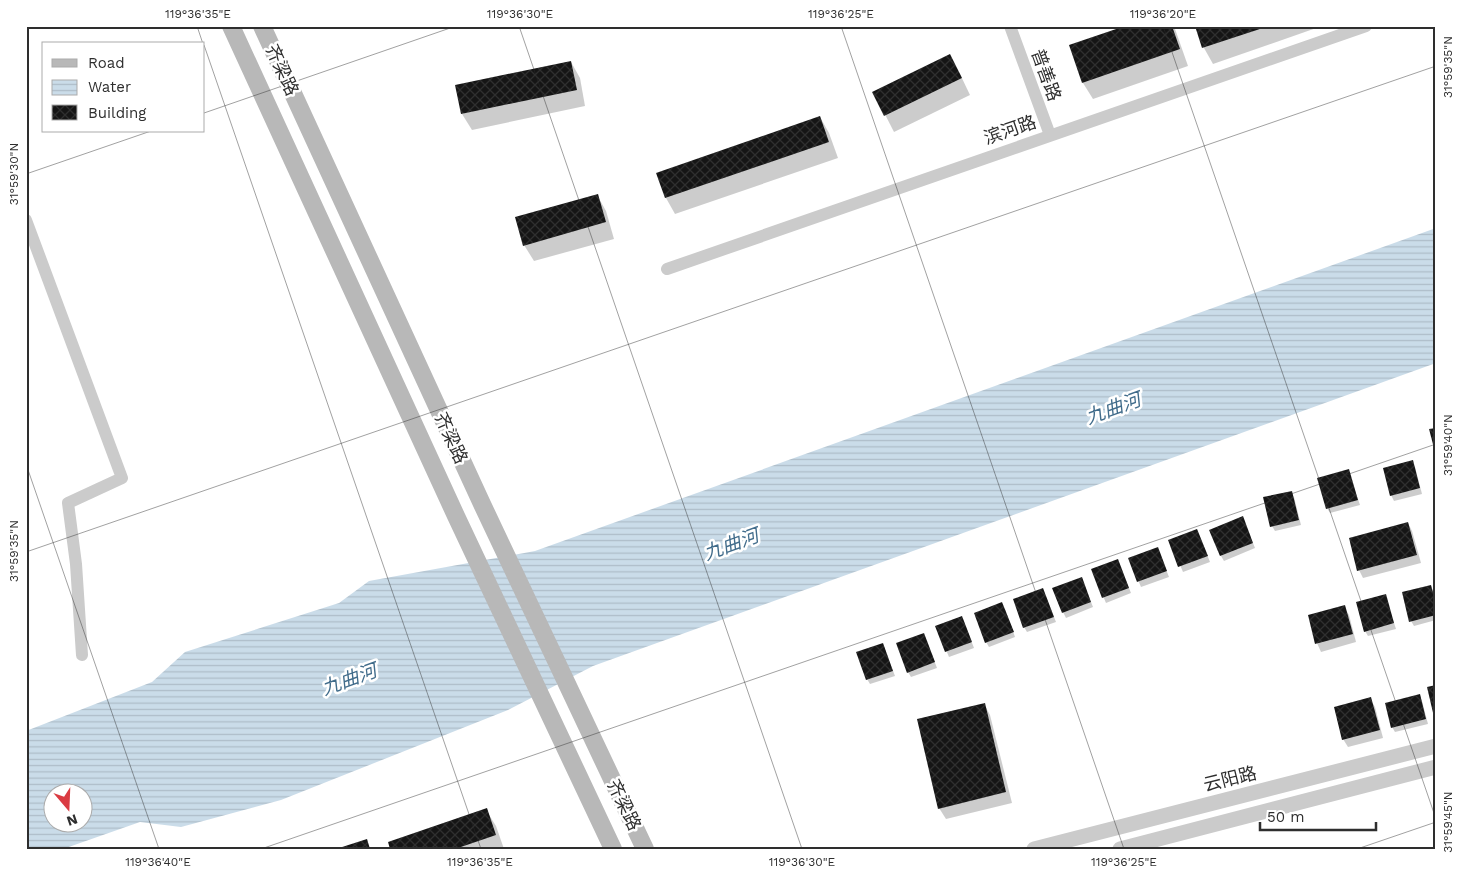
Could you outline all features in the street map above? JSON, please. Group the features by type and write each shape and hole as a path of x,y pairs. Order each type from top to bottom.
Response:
{"main road":[{"name":"齐梁路","path":"231,26 456,516 613,849"},
{"name":"齐梁路","path":"262,26 482,504 645,849"}],"street":[{"name":"普善路","path":"1010,26 1050,135"},
{"name":"滨河路","path":"667,269 1366,26"},
{"path":"26,220 122,478 68,503 76,564 82,655"},
{"name":"云阳路","path":"1034,849 1436,746"},
{"path":"1120,849 1436,767"}],"water":[{"name":"九曲河","path":"1436,228 1436,363 593,666 508,710 281,800 181,827 140,822 63,849 26,849 26,731 152,682 185,652 339,603 369,581 535,551"}],"building":[{"path":"1125,26 1172,26 1180,49 1082,83 1069,45"},
{"path":"1195,26 1266,26 1266,27 1202,48"},
{"path":"950,54 962,78 884,116 872,92"},
{"path":"571,61 577,90 461,114 455,85"},
{"path":"820,116 829,142 665,198 656,173"},
{"path":"598,194 606,222 523,246 515,217"},
{"path":"1436,428 1436,452 1435,452 1429,429"},
{"path":"1413,460 1420,488 1390,496 1383,468"},
{"path":"1349,469 1358,500 1326,509 1317,478"},
{"path":"1292,491 1299,520 1270,527 1263,497"},
{"path":"1243,516 1253,543 1220,556 1209,530"},
{"path":"1408,522 1417,555 1357,571 1349,538"},
{"path":"1197,529 1208,556 1178,567 1168,540"},
{"path":"1158,547 1167,571 1137,582 1128,558"},
{"path":"1118,559 1129,588 1102,598 1091,569"},
{"path":"1082,577 1091,602 1062,613 1052,588"},
{"path":"1431,585 1436,603 1436,615 1409,622 1402,592"},
{"path":"1043,588 1054,617 1023,628 1013,599"},
{"path":"1386,594 1394,623 1364,632 1356,602"},
{"path":"1002,602 1014,632 985,643 974,613"},
{"path":"1345,605 1353,634 1315,644 1308,615"},
{"path":"962,616 972,642 945,652 935,626"},
{"path":"924,633 935,662 907,673 896,643"},
{"path":"883,643 893,671 866,680 856,652"},
{"path":"1436,685 1436,716 1434,717 1427,687"},
{"path":"1420,694 1426,719 1391,728 1385,703"},
{"path":"1371,697 1380,730 1342,740 1334,707"},
{"path":"985,703 1006,792 938,809 917,719"},
{"path":"487,808 496,835 455,849 390,849 388,842"},
{"path":"367,839 370,849 339,849 339,848"}]}
